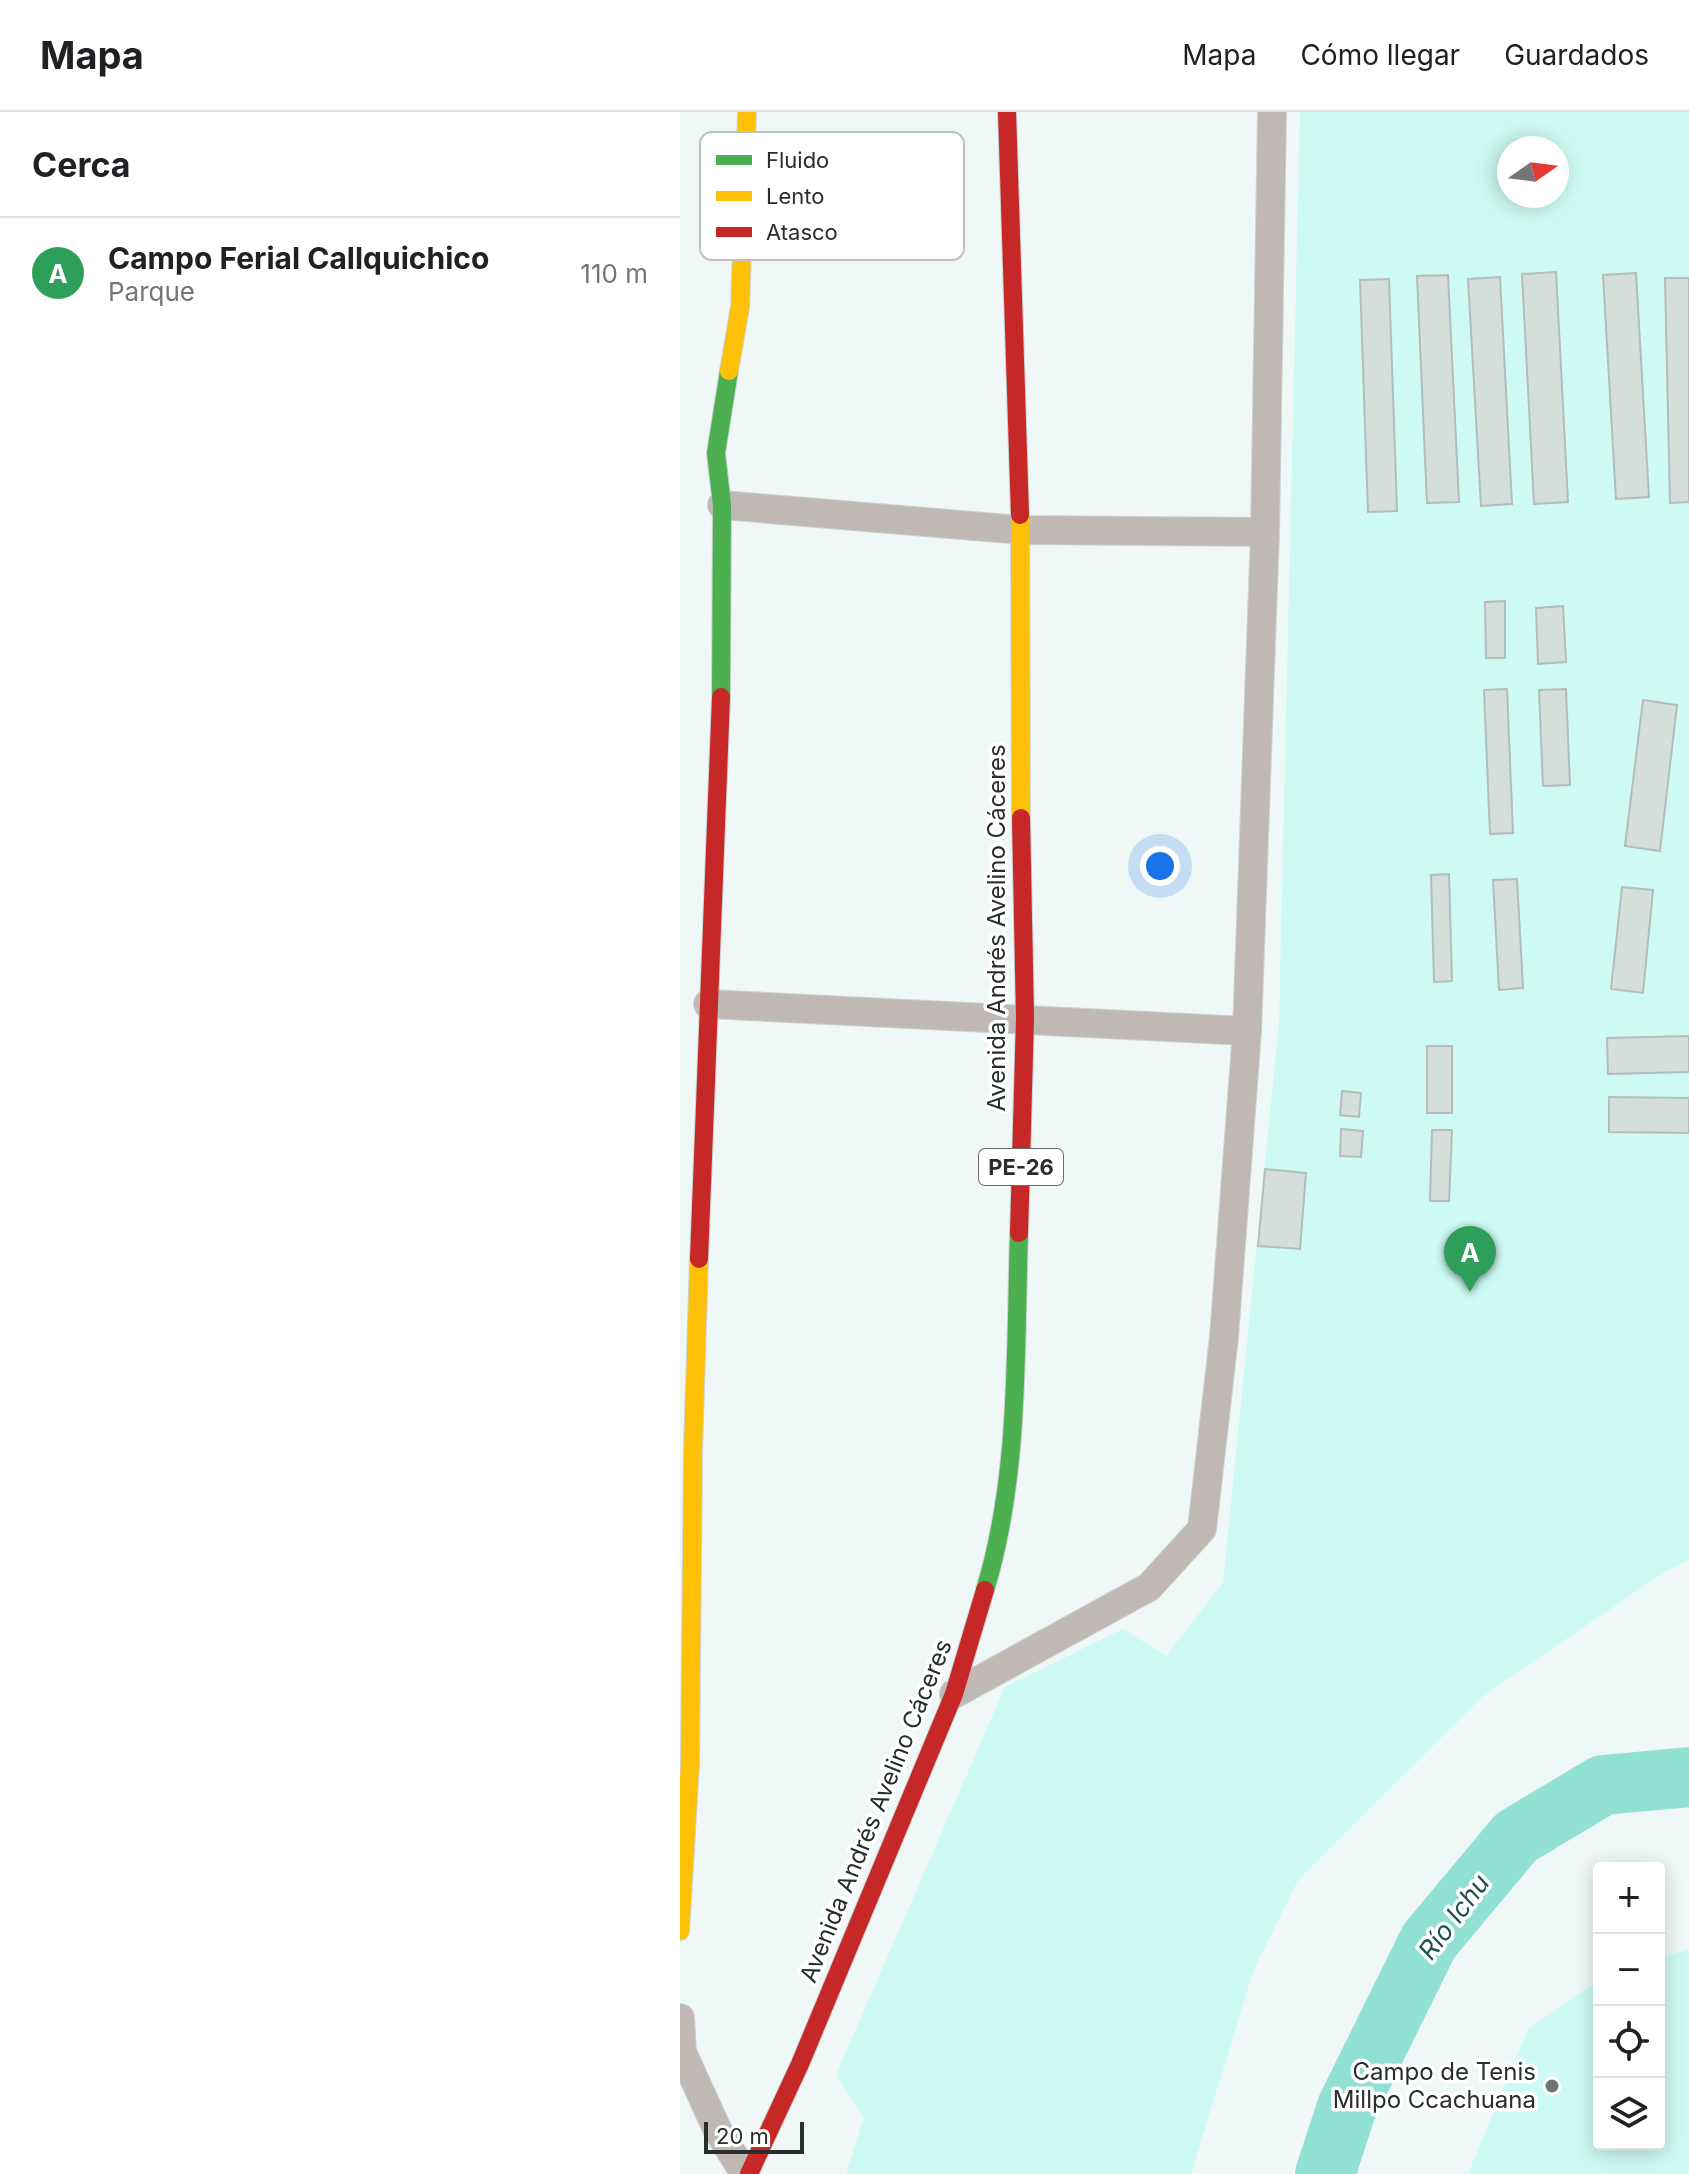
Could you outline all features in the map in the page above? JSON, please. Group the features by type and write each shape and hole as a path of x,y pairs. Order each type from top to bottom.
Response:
{"main road":[{"path":"746,132 747,112"},
{"name":"Avenida Andrés Avelino Cáceres","path":"747,2174 800,2064 954,1694 998,1548 1013,1416 1025,1018 1020,770 1021,530 1007,112"},
{"path":"680,1931 690,1764 693,1450 720,727 722,505 716,453 740,307 742,260"}],"street":[{"path":"954,1694 1149,1587 1202,1529 1224,1337 1247,1031 1265,532 1272,112"},
{"path":"722,505 1021,530 1265,532"},
{"path":"708,1004 1247,1031"},
{"path":"680,2018 682,2052 717,2129 747,2174"}],"green space":[{"path":"1300,112 1689,112 1689,1560 1666,1571 1484,1695 1298,1880 1254,1969 1191,2174 846,2174 864,2118 836,2075 1005,1687 1123,1629 1166,1656 1223,1583 1279,1023"},
{"name":"Campo de Tenis Millpo Ccachuana","path":"1689,1949 1689,2174 1468,2174 1528,2029 1593,1984 1593,2150 1665,2150 1665,1957"}],"building":[{"path":"1556,272 1568,502 1534,504 1522,274"},
{"path":"1636,273 1649,497 1616,499 1603,275"},
{"path":"1448,275 1459,502 1427,503 1417,276"},
{"path":"1500,277 1512,504 1481,506 1468,279"},
{"path":"1665,278 1689,278 1689,502 1670,503"},
{"path":"1389,279 1397,511 1368,512 1360,280"},
{"path":"1505,601 1505,658 1486,658 1485,602"},
{"path":"1563,606 1566,662 1538,664 1536,608"},
{"path":"1507,689 1513,833 1490,834 1484,690"},
{"path":"1566,689 1570,785 1543,786 1539,690"},
{"path":"1643,700 1677,705 1660,851 1625,846"},
{"path":"1449,874 1452,981 1434,982 1431,875"},
{"path":"1517,879 1523,988 1499,990 1493,880"},
{"path":"1622,887 1653,890 1643,993 1611,989"},
{"path":"1689,1036 1689,1072 1608,1074 1607,1038"},
{"path":"1427,1046 1452,1046 1452,1113 1427,1113"},
{"path":"1342,1091 1361,1093 1359,1117 1340,1115"},
{"path":"1609,1097 1689,1098 1689,1133 1609,1132"},
{"path":"1341,1129 1363,1131 1361,1157 1340,1156"},
{"path":"1432,1130 1452,1130 1449,1201 1430,1201"},
{"path":"1265,1169 1306,1173 1300,1249 1258,1246"}],"waterway":[{"name":"Río Ichu","path":"1325,2174 1347,2107 1429,1941 1516,1837 1603,1785 1689,1777"}],"traffic: fast":[{"path":"721,697 722,505 716,453 729,371"},
{"path":"985,1590 1005,1503 1010,1458 1019,1233"}],"traffic: slow":[{"path":"746,132 747,112"},
{"path":"729,371 740,307 742,260"},
{"path":"1020,515 1021,818"},
{"path":"680,1931 690,1764 693,1450 699,1259"}],"traffic: jam":[{"path":"1007,112 1020,515"},
{"path":"699,1259 721,697"},
{"path":"1019,1233 1025,1018 1021,818"},
{"path":"749,2174 800,2064 954,1694 985,1590"}],"place":[{"name":"Campo Ferial Callquichico","path":"1470,1292"},
{"name":"Campo de Tenis Millpo Ccachuana","path":"1552,2086"}]}
